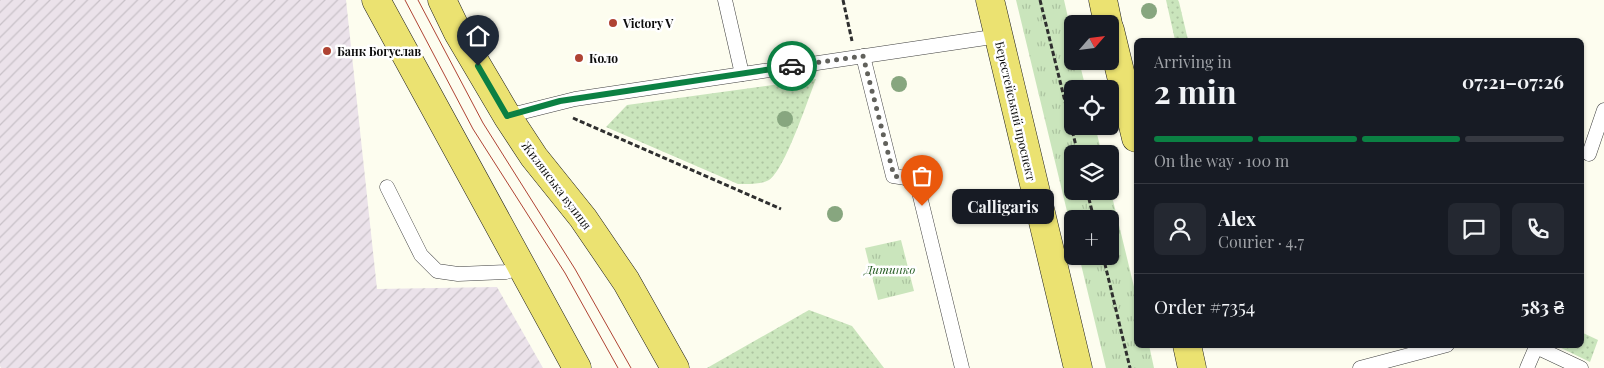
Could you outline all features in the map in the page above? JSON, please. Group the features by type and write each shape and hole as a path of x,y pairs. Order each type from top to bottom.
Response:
{"main road":[{"path":"376,0 577,368"},
{"name":"Жилянська вулиця","path":"442,0 458,32 507,116 534,157 583,218 626,281 675,368"},
{"name":"Берестейський проспект","path":"990,0 1078,368"},
{"path":"1103,0 1106,15"},
{"path":"1119,67 1134,130"},
{"path":"1188,348 1192,368"}],"lane":[{"path":"725,0 742,74"},
{"path":"507,116 560,101 999,36"},
{"path":"860,57 894,176 906,178 918,188 962,368"},
{"path":"1589,154 1604,110"},
{"path":"387,186 421,255 437,271 458,274 506,272 521,267"},
{"path":"1360,368 1436,348"},
{"path":"1527,368 1536,348"},
{"path":"1538,348 1581,368"}],"path":[{"path":"843,0 860,57"},
{"path":"1040,0 1076,145"},
{"path":"570,117 781,209"},
{"path":"1105,265 1130,368"}],"shaded area":[{"path":"0,0 346,0 377,289 497,287 543,368 1,368"}],"green space":[{"path":"1016,0 1064,0 1067,15 1064,15 1064,70 1081,70 1084,80 1064,80 1064,135 1097,135 1100,145 1064,145 1064,199"},
{"path":"1166,0 1178,0 1188,38 1175,38"},
{"path":"816,79 796,133 782,163 769,180 762,183 738,184 606,127 627,105"},
{"path":"1064,200 1113,200 1115,210 1067,210"},
{"path":"1119,225 1134,287 1134,348 1150,348 1154,368 1106,368 1081,265 1119,265"},
{"name":"Дитинко","path":"901,240 914,291 878,300 865,248"},
{"path":"809,310 852,326 884,368 707,368"},
{"path":"1584,333 1598,340 1590,362 1561,348 1584,348"}],"tram line":[{"path":"405,0 473,129 565,273 618,368"},
{"path":"418,0 483,123 575,269 631,368"}],"way so far":[{"path":"792,66 863,56 894,176 906,178 918,188 922,206"}],"place":[{"name":"Victory V","path":"613,23"},
{"name":"Банк Богуслав","path":"327,51"},
{"name":"Коло","path":"579,58"},
{"name":"Calligaris","path":"922,206"}],"route":[{"path":"478,66 507,116 560,101 792,66"}]}
